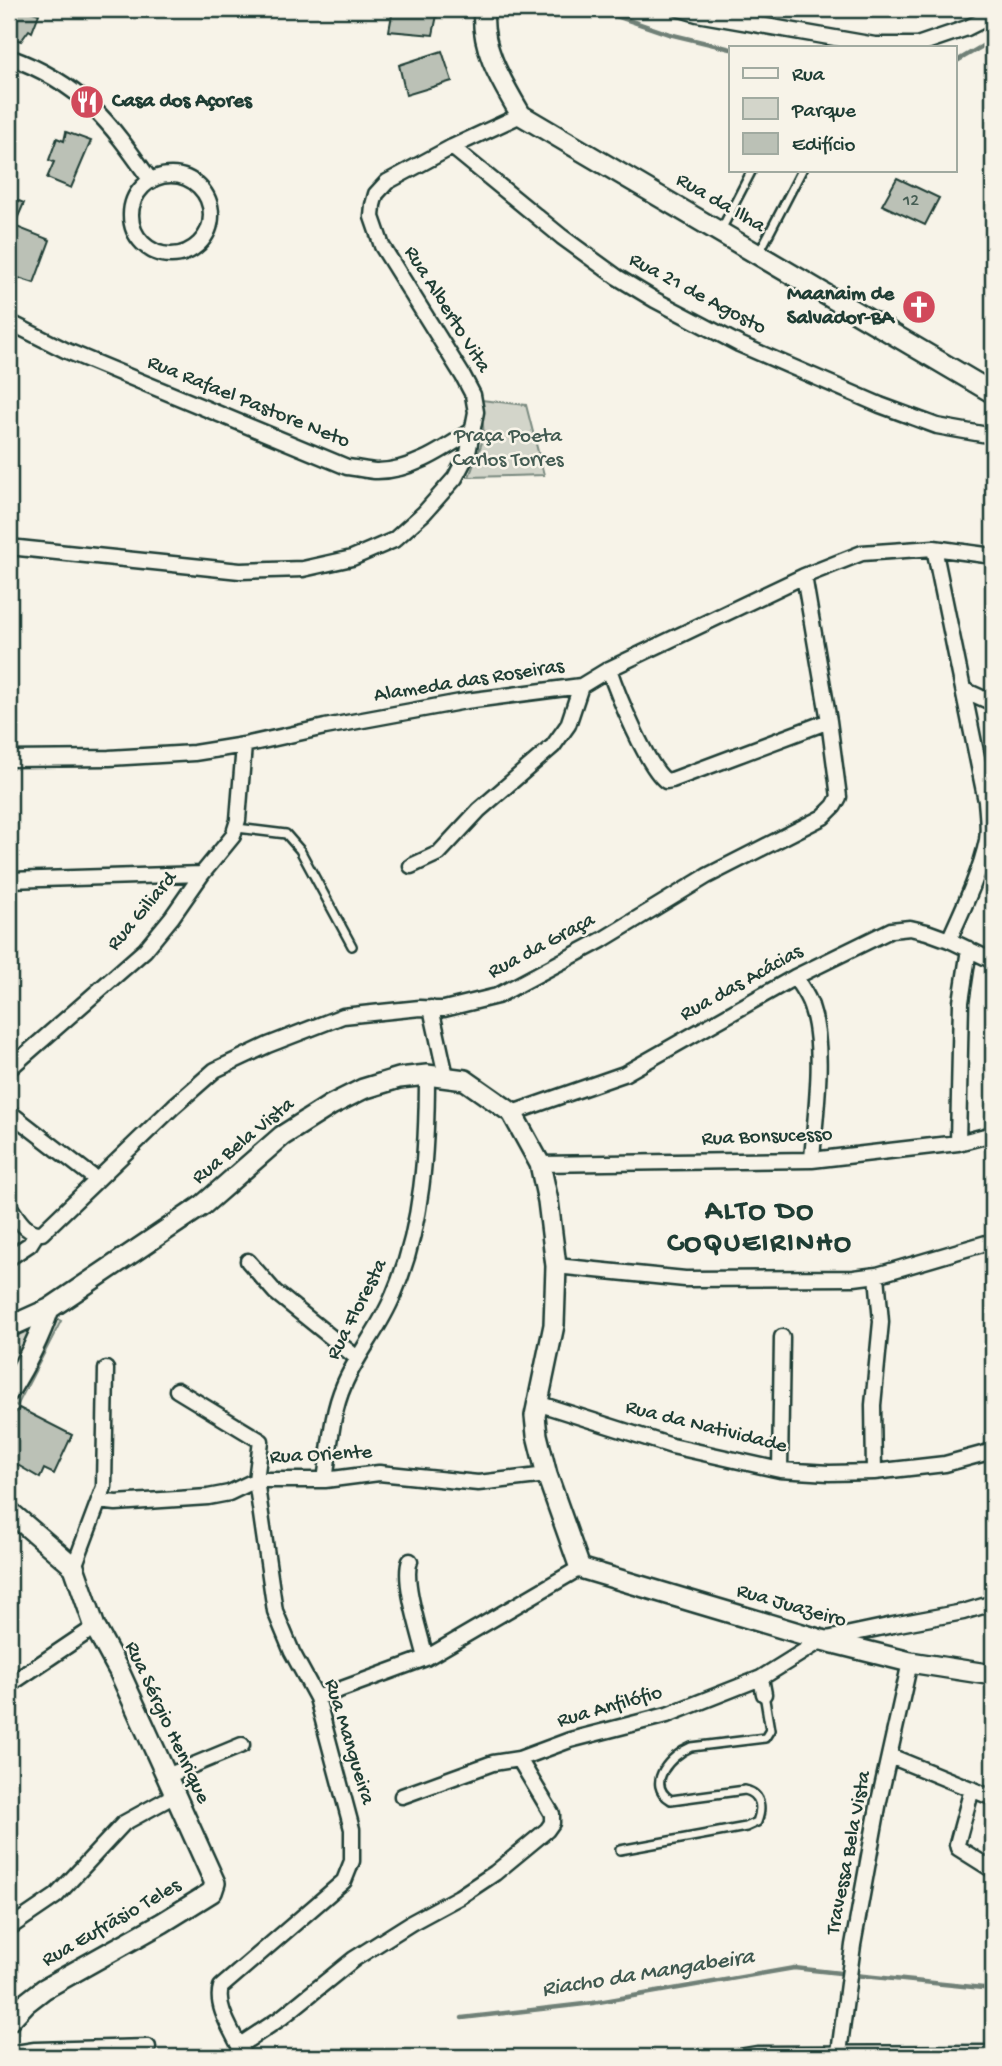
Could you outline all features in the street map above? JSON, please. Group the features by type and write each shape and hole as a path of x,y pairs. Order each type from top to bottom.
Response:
{"main road":[{"path":"484,9 483,23 488,51 521,115"},
{"name":"Rua da Ilha","path":"521,115 993,393"},
{"name":"Rua Bela Vista","path":"9,1327 49,1308 203,1205 304,1120 363,1089 399,1078 437,1076 465,1080 512,1113 540,1164 548,1201 556,1266 551,1347 535,1416 547,1475 580,1568"},
{"path":"10,1388 39,1339 49,1308"},
{"path":"9,1511 74,1567"},
{"name":"Rua Sérgio Henrique","path":"74,1567 94,1627 119,1671 214,1878 215,1888 208,1895"},
{"name":"Rua Juazeiro","path":"580,1568 822,1640 910,1662 993,1675"},
{"name":"Rua Eufrãsio Teles","path":"9,2021 26,2003 44,1990 208,1895"}],"street":[{"path":"680,9 875,45 918,45 967,28 993,15"},
{"path":"9,57 51,75 95,108 123,141 150,181"},
{"name":"Rua Alberto Vita","path":"9,547 240,570 303,569 352,558 394,540 425,513 455,478 468,453 476,412 473,395 382,246 372,217 376,194 387,183 452,147 521,115"},
{"name":"Rua 21 de Agosto","path":"452,147 562,237 617,277 667,306 739,344 880,405 937,426 993,436"},
{"path":"176,175 200,186 208,197 212,210 206,236 198,246 173,256 148,249 139,239 131,214 134,201 150,181 176,175"},
{"name":"Rua Rafael Pastore Neto","path":"9,322 67,351 347,467 377,471 405,466 441,452 473,430"},
{"path":"934,548 990,803 986,842 970,892 949,940"},
{"name":"Alameda das Roseiras","path":"9,759 109,758 194,753 466,701 581,686 610,669 804,576 862,553 934,548 993,556"},
{"name":"Rua da Graça","path":"9,1258 30,1244 32,1231 42,1233 215,1070 268,1045 343,1016 444,1009 497,996 601,940 707,876 822,817 839,797 804,576"},
{"path":"610,669 616,692 654,770 666,781 829,721"},
{"path":"411,866 439,853 478,810 552,746 568,725 581,686"},
{"path":"964,690 993,703"},
{"path":"237,828 244,745"},
{"name":"Rua Giliard","path":"9,1069 145,950 237,828"},
{"path":"9,880 202,874"},
{"name":"Rua das Acácias","path":"512,1113 624,1074 795,977 891,930 910,928 949,940 993,961"},
{"path":"958,1143 961,1002 969,949"},
{"path":"795,977 810,1003 819,1046 812,1160"},
{"name":"Rua Floresta","path":"325,1480 334,1418 342,1388 393,1297 413,1233 422,1187 428,1120 437,1076 431,1008"},
{"path":"9,1112 97,1180"},
{"name":"Rua Bonsucesso","path":"540,1164 812,1160 958,1143 993,1134"},
{"path":"9,1206 32,1231"},
{"path":"556,1266 685,1279 854,1278 877,1275 993,1241"},
{"path":"248,1261 275,1292 357,1358"},
{"path":"874,1472 873,1405 881,1322 877,1275"},
{"path":"780,1471 782,1337"},
{"path":"74,1567 104,1487 106,1370"},
{"name":"Rua Mangueira","path":"177,1390 261,1441 257,1480 275,1611 292,1652 317,1698 352,1829 352,1861 344,1881 221,1987 219,1993 223,2012 242,2051"},
{"name":"Rua da Natividade","path":"537,1403 672,1446 780,1471 874,1472 945,1464 993,1451"},
{"name":"Rua Oriente","path":"99,1501 116,1503 208,1497 229,1493 257,1480 325,1480 379,1473 478,1483 547,1475"},
{"path":"410,1561 407,1567 411,1598 426,1658"},
{"path":"317,1698 426,1658 580,1568"},
{"name":"Rua Anfilófio","path":"402,1796 492,1763 519,1759 570,1740 667,1715 761,1678 822,1640 993,1604"},
{"path":"9,1685 94,1627"},
{"name":"Travessa Bela Vista","path":"839,2053 853,1945 879,1801 910,1662"},
{"path":"761,1678 764,1694"},
{"path":"9,1928 56,1896 124,1823 171,1785 242,1745"},
{"path":"890,1756 993,1798"},
{"path":"242,2051 354,1959 495,1873 547,1830 552,1823 552,1814 519,1759"},
{"path":"972,1789 957,1844 961,1852 993,1870"},
{"path":"9,2054 35,2049 148,2047"},
{"path":"739,2057 757,2054 993,2053"}],"lane":[{"path":"720,231 751,172"},
{"path":"759,253 801,172"},
{"path":"237,828 281,832 294,842 352,946"},
{"path":"620,1850 746,1827 757,1822 761,1812 757,1795 752,1791 671,1800 663,1795 659,1788 668,1764 683,1750 765,1738 770,1730 764,1694"}],"green space":[{"name":"Praça Poeta Carlos Torres","path":"481,400 526,405 544,475 469,477 484,437"},
{"path":"43,1312 61,1321 17,1406 9,1401 9,1325"}],"building":[{"path":"9,9 23,9 39,14 32,32 29,30 21,41 9,37"},
{"path":"393,9 438,10 433,35 389,31"},
{"path":"442,51 452,81 406,95 399,65"},
{"path":"66,132 91,141 71,188 47,178 54,162 49,160 57,138 64,141"},
{"path":"897,178 939,198 925,225 882,205"},
{"path":"9,197 24,203 14,226 50,240 34,283 9,275"},
{"path":"19,1408 72,1435 54,1474 44,1469 40,1478 9,1460 9,1421"}],"waterway":[{"path":"596,9 669,34 729,49"},
{"path":"956,61 993,40"},
{"name":"Riacho da Mangabeira","path":"462,2018 593,2003 794,1968 840,1973"},
{"name":"Riacho da Mangabeira","path":"854,1975 993,1989"}],"place":[{"name":"Casa dos Açores","path":"87,102"},
{"name":"Maanaim de Salvador-BA","path":"919,307"}],"district":[{"name":"ALTO DO COQUEIRINHO","path":"760,1228"}]}
